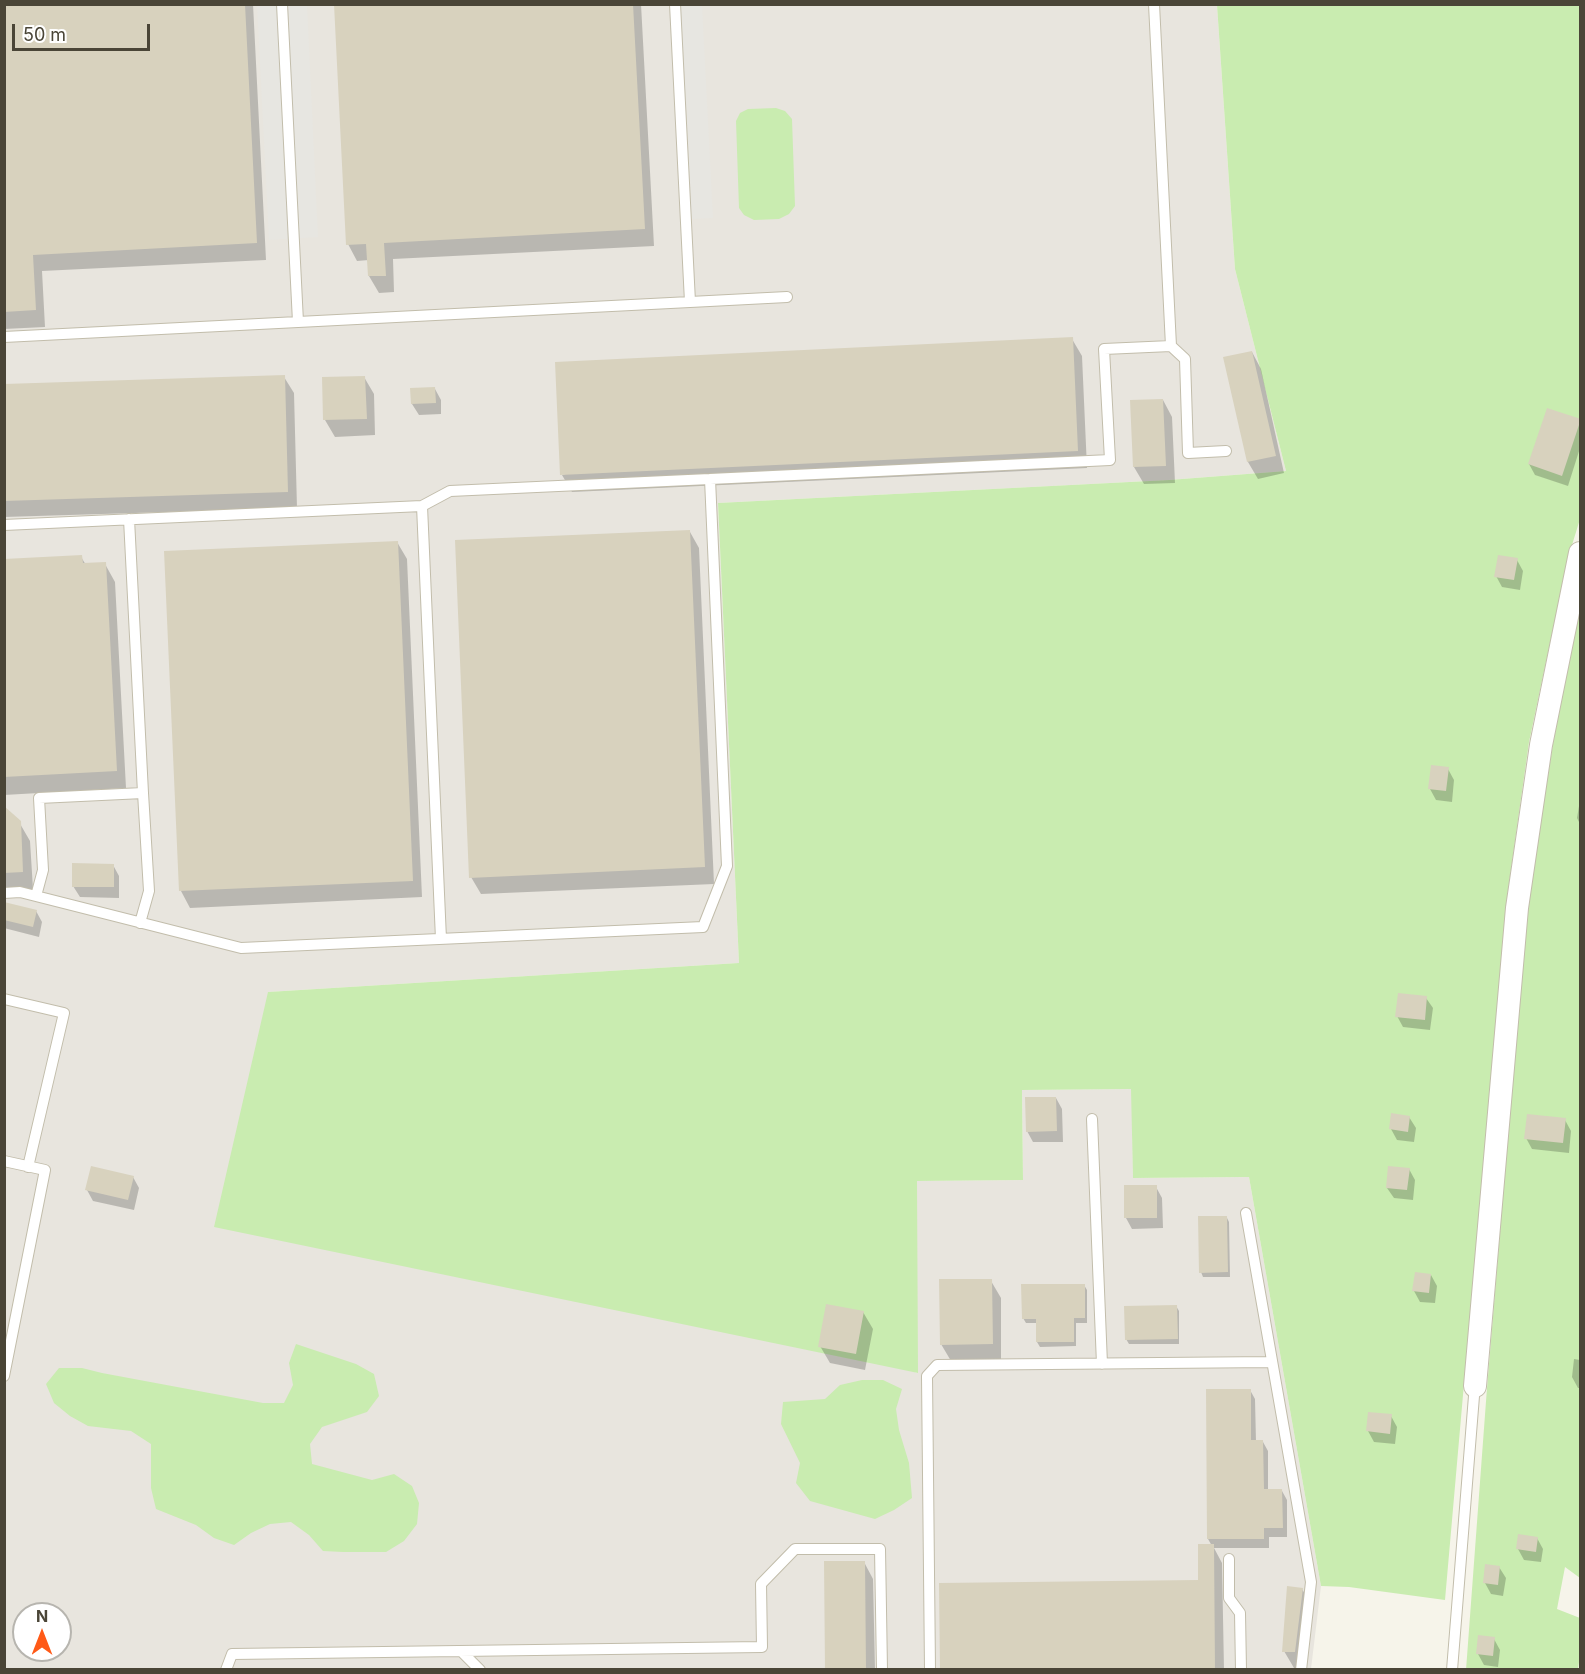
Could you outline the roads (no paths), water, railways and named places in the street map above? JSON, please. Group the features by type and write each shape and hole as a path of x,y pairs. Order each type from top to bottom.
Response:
{"street":[{"path":"1475,1391 1517,908 1541,746 1581,553"}],"lane":[{"path":"282,4 298,322"},
{"path":"675,4 690,302"},
{"path":"1154,4 1171,346"},
{"path":"4,337 787,297"},
{"path":"4,525 422,506 450,491 1110,460 1104,349 1171,346 1185,358 1188,453 1226,451"},
{"path":"4,893 20,892 241,948 703,927 727,866 710,479"},
{"path":"422,506 441,939"},
{"path":"129,519 148,891 140,922"},
{"path":"36,896 43,870 39,798 143,793"},
{"path":"4,999 64,1013 28,1167"},
{"path":"1092,1119 1102,1364"},
{"path":"4,1161 45,1170 4,1376"},
{"path":"1246,1213 1311,1582 1301,1670"},
{"path":"930,1670 927,1376 937,1365 1272,1362"},
{"path":"1452,1670 1475,1391"},
{"path":"226,1670 232,1654 762,1647 761,1584 795,1549 880,1549 882,1670"},
{"path":"1229,1559 1229,1598 1240,1613 1241,1670"},
{"path":"461,1651 480,1670"}]}
